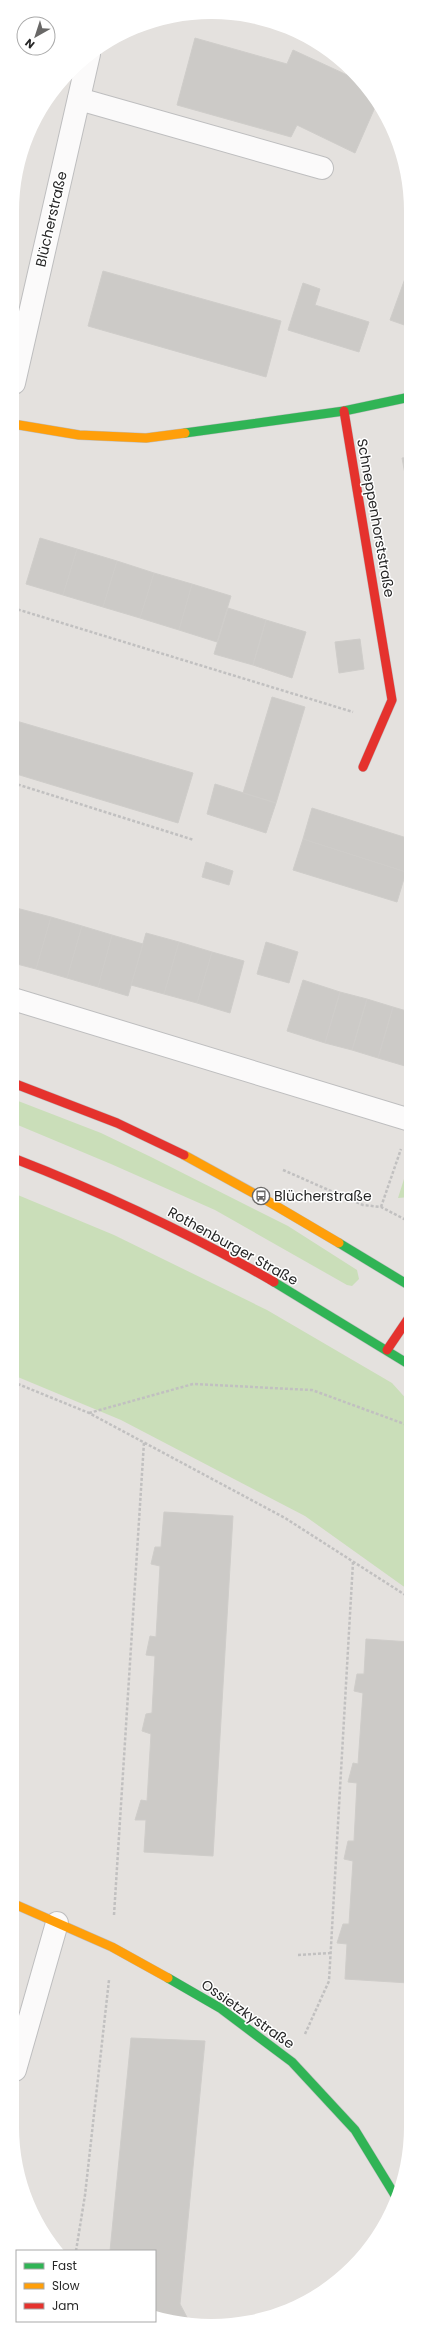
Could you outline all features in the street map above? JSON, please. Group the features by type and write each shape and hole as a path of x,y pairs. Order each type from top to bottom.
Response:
{"street":[{"name":"Blücherstraße","path":"19,361 86,66"},
{"path":"79,99 322,168"},
{"path":"19,425 79,435 146,438 344,411 404,398"},
{"name":"Schneppenhorststraße","path":"344,411 392,700 363,767"},
{"path":"19,1002 404,1118"},
{"path":"19,1085 118,1124 210,1168 326,1233 404,1282"},
{"name":"Rothenburger Straße","path":"19,1160 116,1199 218,1250 404,1361"},
{"path":"387,1350 404,1325"},
{"name":"Ossietzkystraße","path":"19,1906 112,1947 220,2008 292,2062 355,2130 393,2191"},
{"path":"19,2056 57,1923"}],"path":[{"path":"19,610 383,721"},
{"path":"19,786 194,840"},
{"path":"381,1207 403,1143"},
{"path":"283,1170 363,1205 381,1207 404,1219"},
{"path":"89,1414 192,1384 312,1390 404,1424"},
{"path":"19,1385 89,1414 285,1518 404,1594"},
{"path":"76,2250 85,2195 112,1947 144,1442"},
{"path":"292,2062 329,1982 353,1562"},
{"path":"298,1955 330,1953"}],"green space":[{"path":"19,1101 101,1133 288,1226 357,1270 359,1279 352,1286 347,1285 215,1210 19,1126"},
{"path":"404,1179 404,1198 398,1198"},
{"path":"19,1195 114,1235 267,1310 392,1383 404,1396 404,1587 305,1516 121,1420 19,1378"}],"building":[{"path":"195,38 287,64 293,50 349,76 374,109 355,153 297,125 291,137 177,105"},
{"path":"103,271 281,321 266,377 88,326"},
{"path":"404,281 404,325 390,320"},
{"path":"303,283 320,289 315,305 369,322 359,352 288,330"},
{"path":"402,458 404,458 404,469"},
{"path":"40,538 77,549 63,595 26,584"},
{"path":"77,549 117,561 103,607 63,595"},
{"path":"117,561 154,573 140,618 103,607"},
{"path":"154,573 192,584 179,630 140,618"},
{"path":"192,584 231,596 217,642 179,630"},
{"path":"228,608 266,620 253,665 214,654"},
{"path":"266,620 306,632 292,678 253,665"},
{"path":"360,639 364,669 339,673 335,642"},
{"path":"272,697 305,707 276,803 243,793"},
{"path":"19,722 193,773 178,823 19,775"},
{"path":"215,784 276,803 266,833 207,814"},
{"path":"312,808 404,837 404,871 303,839"},
{"path":"303,839 404,871 404,879 397,902 293,870"},
{"path":"206,862 233,871 229,885 202,877"},
{"path":"20,909 51,917 36,969 19,965"},
{"path":"51,917 82,926 67,978 36,969"},
{"path":"82,926 112,935 98,987 67,978"},
{"path":"146,933 179,942 164,994 131,985"},
{"path":"112,935 143,944 128,996 98,987"},
{"path":"179,942 212,952 197,1003 164,994"},
{"path":"266,942 298,952 289,983 257,974"},
{"path":"212,952 244,961 230,1013 197,1003"},
{"path":"303,980 340,992 325,1043 287,1031"},
{"path":"340,992 367,999 352,1050 325,1043"},
{"path":"367,999 393,1007 378,1058 352,1050"},
{"path":"393,1007 404,1010 404,1066 378,1058"},
{"path":"164,1512 233,1516 213,1856 144,1852 146,1820 135,1820 141,1800 147,1801 151,1734 142,1731 146,1714 152,1713 155,1656 146,1655 150,1636 156,1637 160,1566 151,1564 155,1547 161,1547"},
{"path":"366,1639 404,1642 404,1983 345,1979 347,1944 337,1943 343,1924 349,1924 353,1861 344,1859 348,1841 354,1841 357,1783 348,1782 353,1763 358,1764 363,1693 354,1691 357,1674 364,1674"},
{"path":"131,2038 205,2041 180,2304 187,2317 156,2310 156,2250 110,2250"}],"traffic: fast":[{"path":"185,433 344,411 404,398"},
{"path":"339,1243 404,1282"},
{"path":"274,1282 404,1361"},
{"path":"168,1978 220,2008 292,2062 355,2130 393,2191"}],"traffic: slow":[{"path":"19,425 79,435 146,438 185,433"},
{"path":"184,1155 266,1200 339,1243"},
{"path":"19,1906 112,1947 168,1978"}],"traffic: jam":[{"path":"344,411 392,700 363,767"},
{"path":"19,1085 117,1123 184,1155"},
{"path":"19,1160 80,1185 146,1215 211,1247 274,1282"},
{"path":"387,1350 404,1325"}],"place":[{"name":"Blücherstraße","path":"261,1196"}]}
